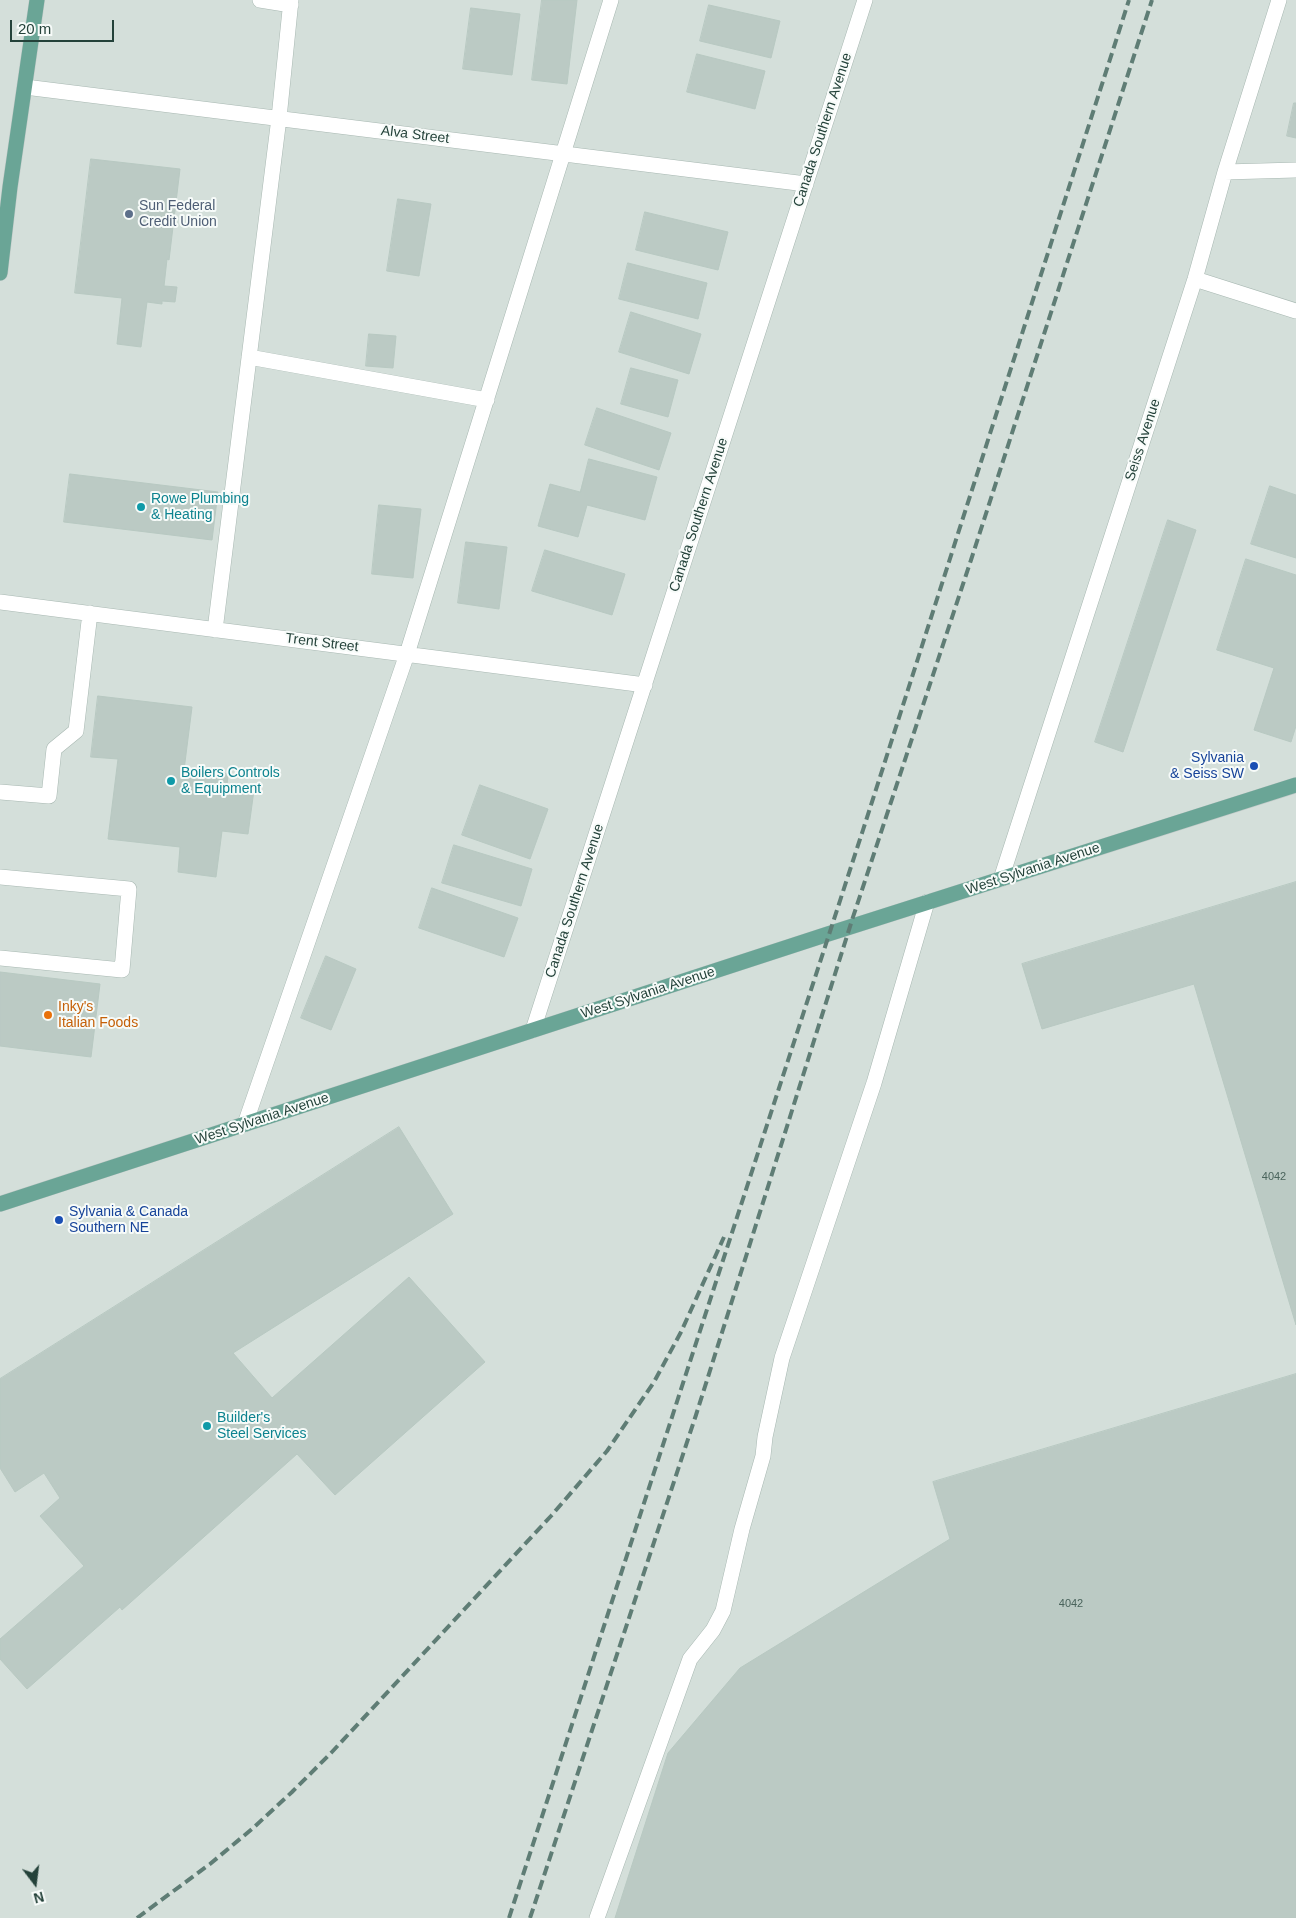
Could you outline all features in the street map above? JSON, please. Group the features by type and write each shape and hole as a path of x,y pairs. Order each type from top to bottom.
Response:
{"main road":[{"path":"0,273 5,187 25,86 37,0"},
{"name":"West Sylvania Avenue","path":"0,1204 927,902 1296,785"}],"street":[{"path":"215,630 279,118 291,2 260,0"},
{"path":"246,1124 407,654 610,0"},
{"name":"Canada Southern Avenue","path":"533,1030 865,0"},
{"name":"Seiss Avenue","path":"1001,879 1195,279 1225,172 1279,0"},
{"name":"Alva Street","path":"25,86 806,184"},
{"path":"1225,172 1296,170"},
{"path":"1195,279 1296,311"},
{"path":"249,357 486,400"},
{"name":"Trent Street","path":"0,602 645,685"},
{"path":"0,792 48,796 54,749 76,731 90,613"},
{"path":"0,877 130,889 122,970 0,958"},
{"path":"597,1918 690,1659 713,1630 723,1611 742,1529 763,1456 765,1437 782,1358 874,1083 927,902"}],"shaded area":[{"path":"0,0 1296,0 1296,1918 0,1918"}],"building":[{"path":"542,0 577,0 567,84 532,80"},
{"path":"709,5 780,21 771,58 700,41"},
{"path":"471,8 520,14 512,75 463,69"},
{"path":"697,54 765,71 755,109 687,92"},
{"path":"1294,103 1296,103 1296,138 1287,136"},
{"name":"Sun Federal Credit Union","path":"91,159 180,169 164,286 177,287 175,302 162,301 162,304 147,302 141,347 117,344 122,298 75,293"},
{"path":"398,199 431,204 419,276 387,271"},
{"path":"645,212 728,232 718,270 636,250"},
{"path":"628,263 707,283 698,319 619,299"},
{"path":"631,312 701,334 689,374 619,352"},
{"path":"369,334 396,336 393,368 366,366"},
{"path":"631,368 678,380 668,417 621,404"},
{"path":"597,408 671,433 659,470 585,445"},
{"path":"589,459 657,477 645,520 587,505 578,537 538,526 550,484 580,492"},
{"name":"Rowe Plumbing & Heating","path":"70,474 218,492 212,540 64,522"},
{"path":"1270,486 1296,495 1296,558 1251,544"},
{"path":"379,505 421,509 413,578 372,574"},
{"path":"1168,520 1196,530 1123,752 1095,742"},
{"path":"466,542 507,547 499,609 458,603"},
{"path":"545,550 625,574 612,615 532,591"},
{"path":"1246,559 1296,575 1296,726 1291,742 1254,730 1274,668 1217,650"},
{"name":"Boilers Controls & Equipment","path":"98,696 192,707 184,770 228,774 227,787 254,790 248,834 222,831 216,877 178,872 180,847 108,839 118,759 91,757"},
{"path":"480,785 548,809 530,859 462,835"},
{"path":"454,845 532,869 521,906 442,883"},
{"path":"1296,882 1296,1325 1194,984 1042,1029 1022,964"},
{"path":"432,888 518,918 504,957 419,928"},
{"path":"326,956 356,969 331,1030 301,1018"},
{"name":"Inky's Italian Foods","path":"0,972 100,984 91,1057 0,1046"},
{"name":"Builder's Steel Services","path":"399,1127 453,1214 233,1353 272,1398 409,1277 485,1362 335,1495 297,1454 122,1610 120,1607 27,1689 0,1659 0,1639 84,1566 40,1516 60,1498 44,1473 15,1492 0,1468 0,1379"},
{"path":"1296,1374 1296,1918 615,1918 668,1753 740,1668 950,1539 933,1482"}],"railway":[{"path":"509,1918 863,830 1129,0"},
{"path":"530,1918 696,1415 853,917 971,560 1152,0"},
{"path":"137,1918 210,1864 292,1792 331,1753 551,1516 607,1451 654,1382 681,1332 724,1237"}],"place":[{"name":"Sun Federal Credit Union","path":"129,214"},
{"name":"Rowe Plumbing & Heating","path":"141,507"},
{"name":"Sylvania & Seiss SW","path":"1254,766"},
{"name":"Boilers Controls & Equipment","path":"171,781"},
{"name":"Inky's Italian Foods","path":"48,1015"},
{"name":"Sylvania & Canada Southern NE","path":"59,1220"},
{"name":"Builder's Steel Services","path":"207,1426"}]}
